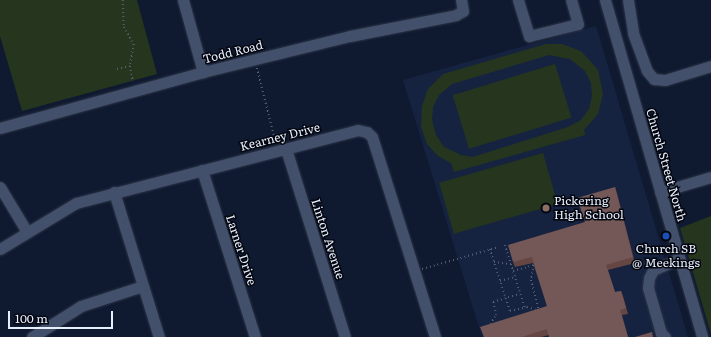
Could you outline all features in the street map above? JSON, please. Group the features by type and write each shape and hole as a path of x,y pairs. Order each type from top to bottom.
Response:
{"street":[{"path":"183,0 203,72"},
{"name":"Todd Road","path":"0,128 203,72 350,36 456,15 463,11 461,0"},
{"path":"518,0 529,36 578,24 571,0"},
{"name":"Church Street North","path":"605,0 702,337"},
{"path":"628,0 634,33 647,71 654,79 665,80 711,66"},
{"name":"Kearney Drive","path":"0,249 76,203 358,130 366,132 372,137 435,337"},
{"name":"Linton Avenue","path":"282,150 345,337"},
{"name":"Larner Drive","path":"202,170 255,337"},
{"path":"660,192 711,177"},
{"path":"0,186 27,232"},
{"path":"114,192 159,337"},
{"path":"665,337 661,333 648,288 649,278 652,270 679,259"},
{"path":"32,337 81,306 143,286"}],"path":[{"path":"123,0 124,27 134,44 130,66 134,84"},
{"path":"117,69 130,66"},
{"path":"257,68 282,150"},
{"path":"505,245 524,308"},
{"path":"414,271 499,246"},
{"path":"490,249 510,311 524,308 539,311"},
{"path":"494,262 511,264"},
{"path":"513,271 534,265 531,280 539,311"},
{"path":"500,281 515,277"},
{"path":"494,326 486,328 496,315 493,302 520,294"},
{"path":"532,314 544,310"}],"shaded area":[{"name":"Pickering High School","path":"596,26 688,337 482,337 403,80"}],"green space":[{"path":"0,0 137,0 157,74 22,111 0,36"},
{"path":"546,44 562,44 581,51 598,70 603,94 598,114 584,130 585,135 454,172 451,163 438,156 427,144 421,127 422,106 428,89 443,74","holes":["549,55 570,59 585,71 591,83 592,96 589,109 581,120 568,127 473,157 461,155 444,147 436,135 432,120 433,107 439,95 452,84"]},
{"path":"555,64 571,118 469,149 453,95"},
{"path":"543,153 558,204 454,234 439,183"},
{"path":"711,216 711,334 680,228"}],"building":[{"path":"615,187 633,257 606,265 615,292 621,291 626,308 620,310 628,337 549,337 547,329 522,337 484,337 480,327 547,306 532,257 513,262 508,245 585,222 577,198"},
{"path":"652,332 653,337 635,337"}],"place":[{"name":"Pickering High School","path":"546,208"},
{"name":"Church SB @ Meekings","path":"666,236"}]}
